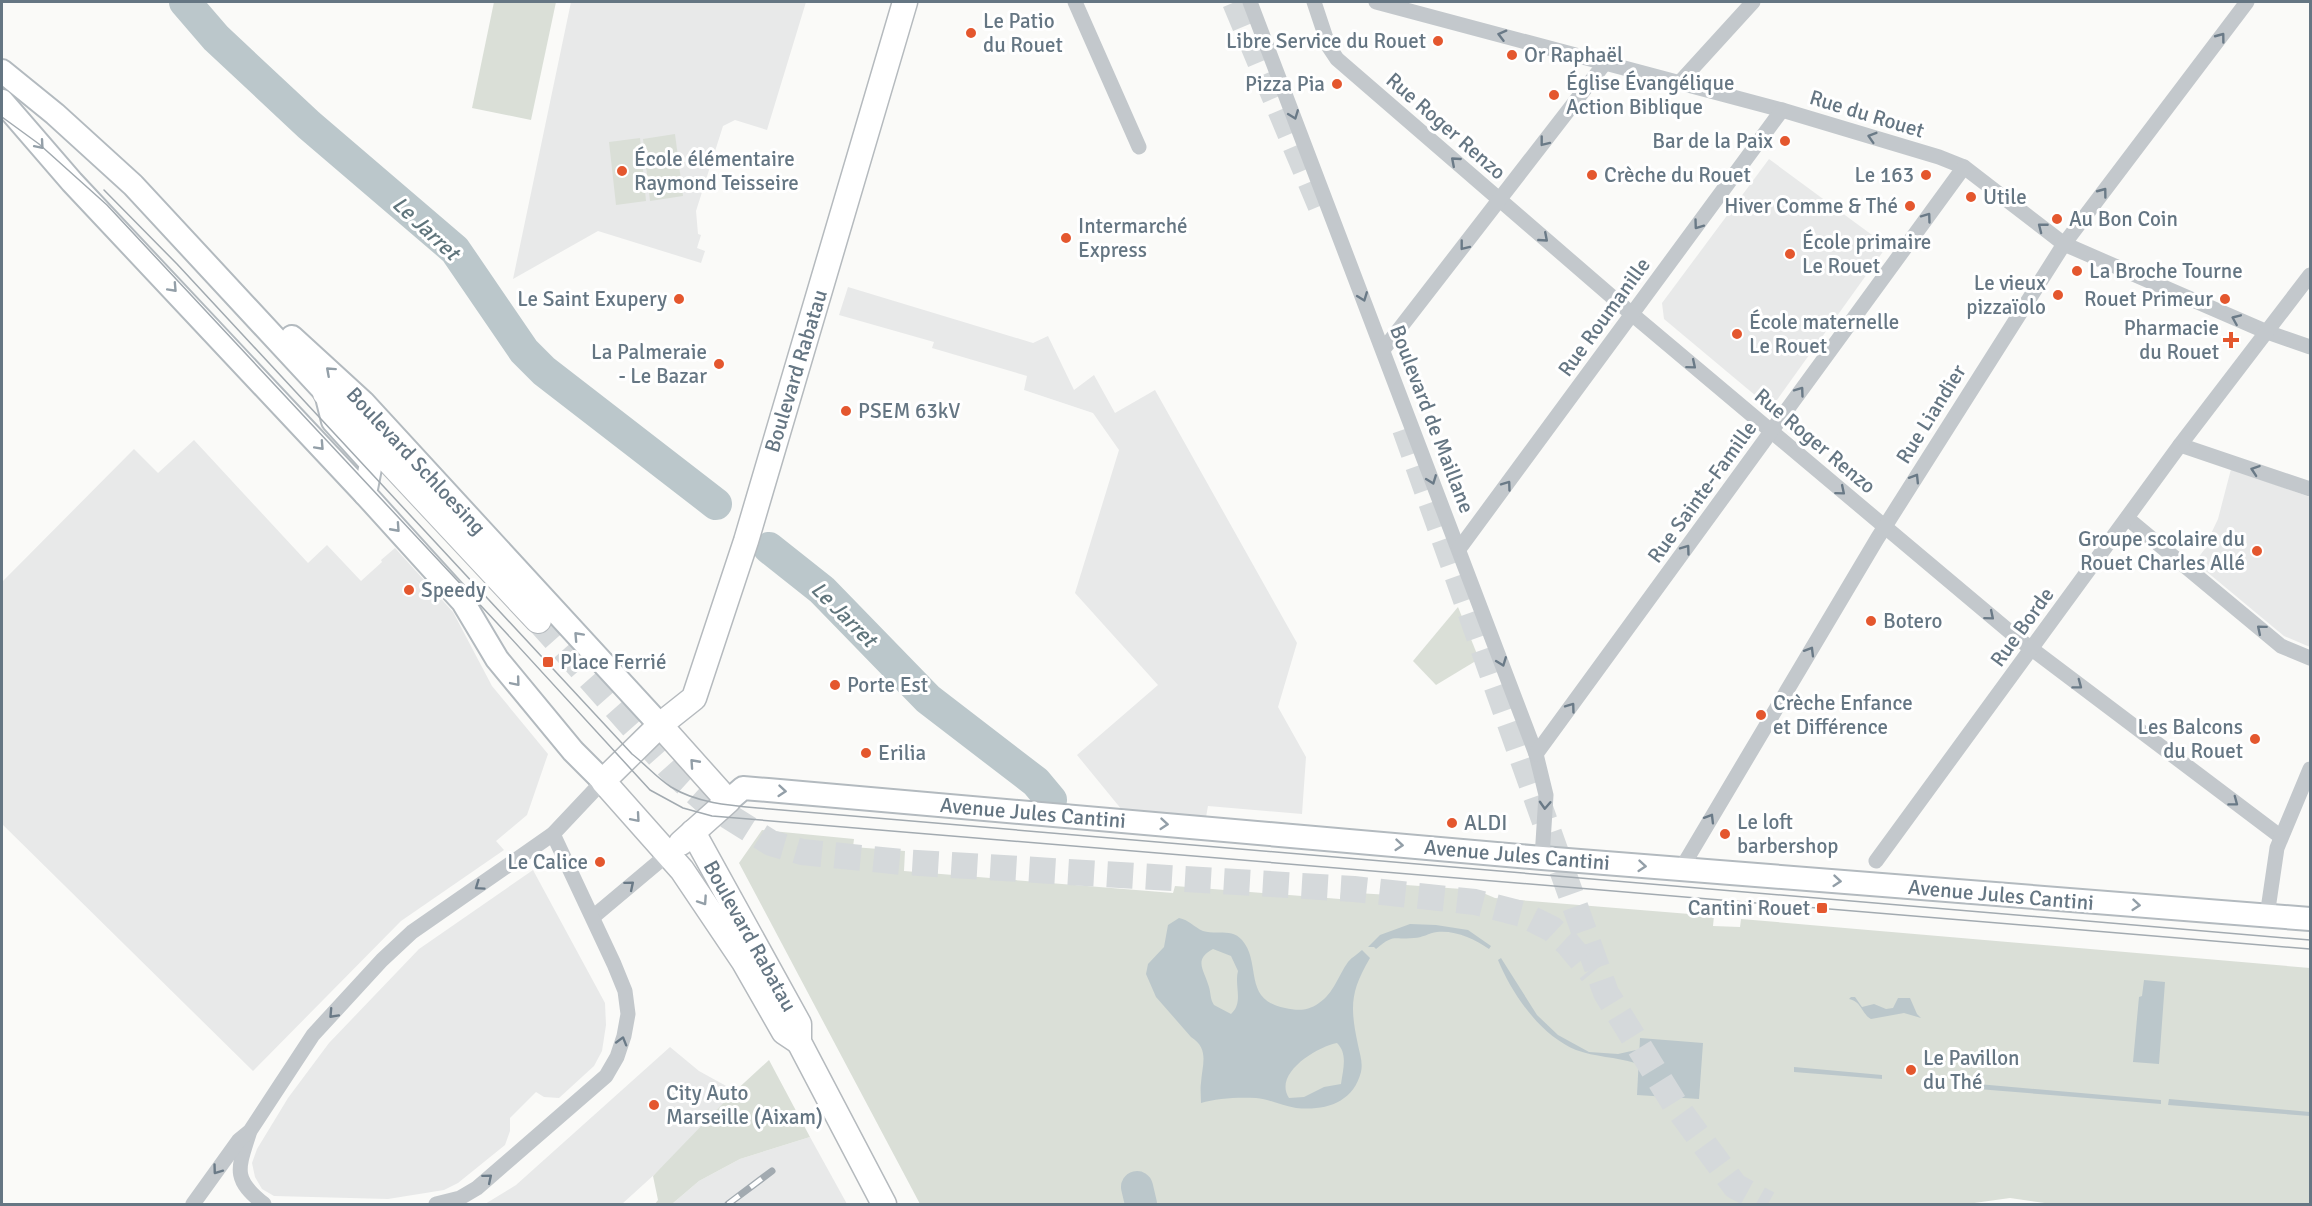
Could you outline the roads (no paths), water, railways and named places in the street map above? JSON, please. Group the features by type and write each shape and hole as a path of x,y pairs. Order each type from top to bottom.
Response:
{"highway":[{"path":"326,393 538,620"}],"main road":[{"name":"Boulevard Rabatau","path":"799,1042 784,1032 744,962 682,870 603,782 660,725 694,698 748,532 905,2"},
{"name":"Boulevard Schloesing","path":"2,71 64,122 133,184 326,393 333,421 371,463 365,494"},
{"path":"2,101 72,182 464,602 497,659 573,751 603,782"},
{"name":"Boulevard Schloesing","path":"158,212 190,230 288,333 363,402 660,725"},
{"path":"660,725 728,801 668,854"},
{"name":"Avenue Jules Cantini","path":"728,801 743,788 759,789 1542,858 2310,920"},
{"name":"Boulevard Rabatau","path":"693,832 799,1024 799,1042 884,1204"}],"street":[{"path":"1075,2 1139,147"},
{"name":"Boulevard de Maillane","path":"1250,2 1536,754 1546,795 1542,858"},
{"name":"Rue Roger Renzo","path":"1314,2 1329,48 1337,59 1633,315 2031,650 2281,837"},
{"name":"Rue du Rouet","path":"1376,2 1782,110 1964,167 2064,244 2267,332 2310,347"},
{"path":"1680,82 1753,2"},
{"name":"Rue Liandier","path":"1681,869 1884,527 2064,244 2247,2"},
{"path":"1383,350 1605,63"},
{"name":"Rue Roumanille","path":"1459,549 1782,110"},
{"name":"Rue Sainte-Famille","path":"1536,754 1964,167"},
{"name":"Rue Borde","path":"1876,861 2180,445 2310,275"},
{"path":"2180,445 2310,489"},
{"path":"2127,518 2281,646 2310,658"},
{"path":"2267,916 2277,848 2310,769"},
{"path":"264,1204 249,1192 242,1181 239,1167 250,1131 313,1035 382,960 412,932 553,834 603,782"},
{"path":"436,1204 460,1198 477,1188 606,1076 617,1057 628,1014 625,991 553,834"},
{"path":"593,917 668,854"},
{"path":"193,1204 239,1140 250,1131"}],"waterway":[{"name":"Le Jarret","path":"185,2 216,38 309,125 455,250 524,351 544,371 716,504"},
{"name":"Le Jarret","path":"769,548 822,590 928,699 1036,782 1051,800"},
{"name":"Le Jarret","path":"1137,1187 1141,1204"}],"tunnel":[{"path":"1235,2 1321,207"},
{"path":"1405,429 1606,993 1674,1103 1735,1186 1768,1204"},
{"path":"538,620 673,772 706,802 771,843 802,852 902,862 1354,889 1475,902 1522,914 1552,929 1592,973"}],"tram line":[{"path":"2,117 39,144 107,205 650,790 683,808 712,816 2310,949"},
{"path":"104,190 177,264 632,754 671,787 694,798 745,807 2310,940"}],"railway":[{"path":"728,1204 772,1171"}],"place":[{"name":"Le Patio du Rouet","path":"971,33"},
{"name":"Libre Service du Rouet","path":"1438,41"},
{"name":"Or Raphaël","path":"1512,55"},
{"name":"Pizza Pia","path":"1337,84"},
{"name":"Église Évangélique Action Biblique","path":"1554,95"},
{"name":"Bar de la Paix","path":"1785,141"},
{"name":"École élémentaire Raymond Teisseire","path":"622,171"},
{"name":"Crèche du Rouet","path":"1592,175"},
{"name":"Le 163","path":"1926,175"},
{"name":"Utile","path":"1971,197"},
{"name":"Hiver Comme & Thé","path":"1910,206"},
{"name":"Au Bon Coin","path":"2057,219"},
{"name":"Intermarché Express","path":"1066,238"},
{"name":"École primaire Le Rouet","path":"1790,254"},
{"name":"La Broche Tourne","path":"2077,271"},
{"name":"Le vieux pizzaïolo","path":"2058,295"},
{"name":"Le Saint Exupery","path":"679,299"},
{"name":"Rouet Primeur","path":"2225,299"},
{"name":"École maternelle Le Rouet","path":"1737,334"},
{"name":"Pharmacie du Rouet","path":"2231,340"},
{"name":"La Palmeraie - Le Bazar","path":"719,364"},
{"name":"PSEM 63kV","path":"846,411"},
{"name":"Groupe scolaire du Rouet Charles Allé","path":"2257,551"},
{"name":"Speedy","path":"409,590"},
{"name":"Botero","path":"1871,621"},
{"name":"Place Ferrié","path":"548,662"},
{"name":"Porte Est","path":"835,685"},
{"name":"Crèche Enfance et Différence","path":"1761,715"},
{"name":"Les Balcons du Rouet","path":"2255,739"},
{"name":"Erilia","path":"866,753"},
{"name":"ALDI","path":"1452,823"},
{"name":"Le loft barbershop","path":"1725,834"},
{"name":"Le Calice","path":"600,862"},
{"name":"Cantini Rouet","path":"1822,908"},
{"name":"Le Pavillon du Thé","path":"1911,1070"},
{"name":"City Auto Marseille (Aixam)","path":"654,1105"}]}
